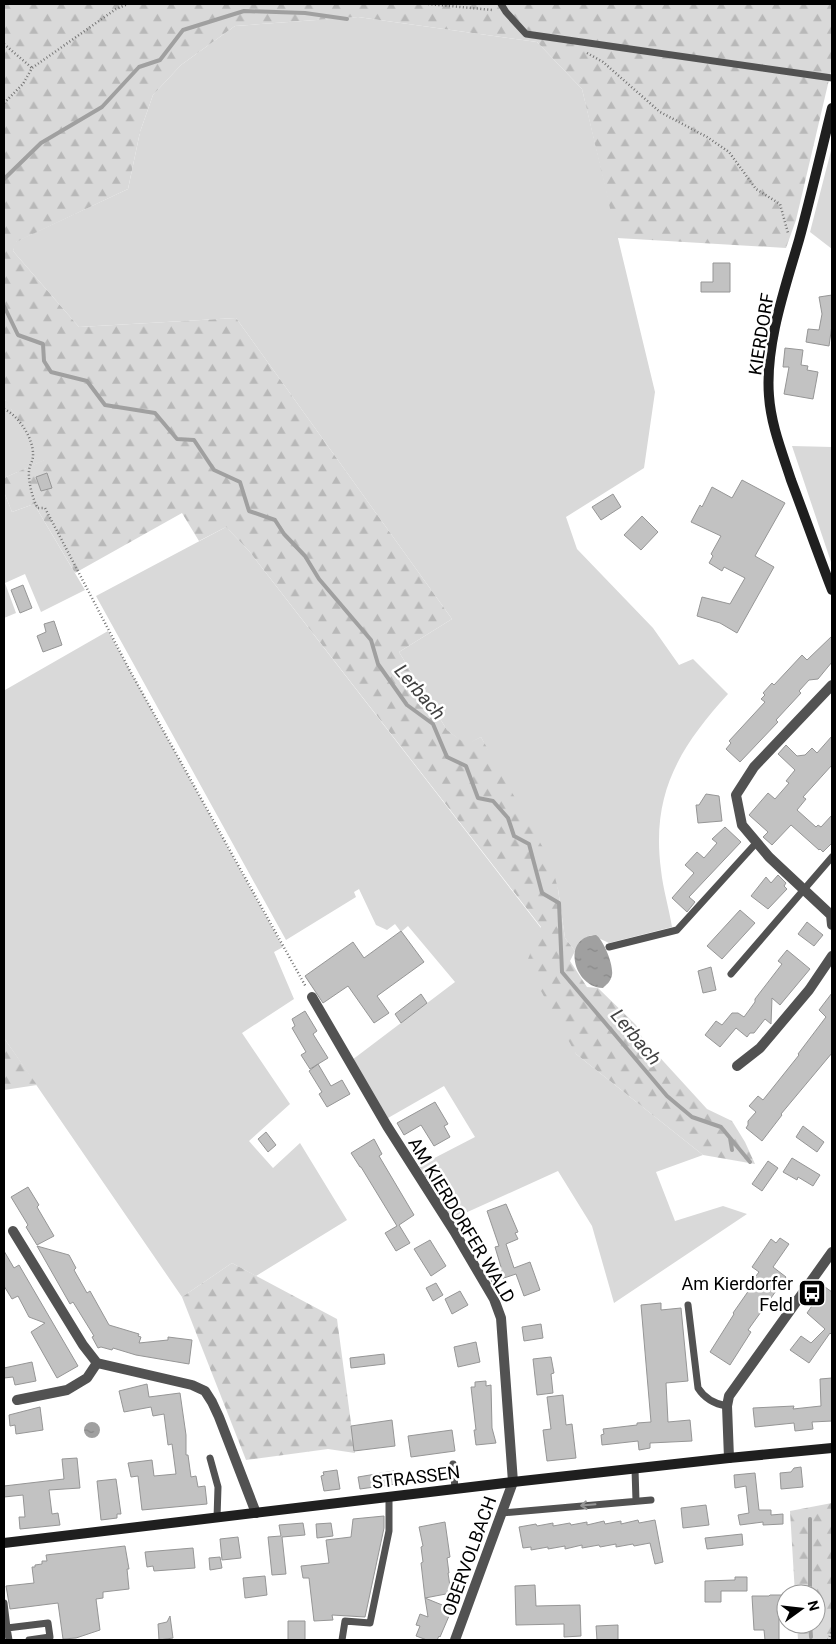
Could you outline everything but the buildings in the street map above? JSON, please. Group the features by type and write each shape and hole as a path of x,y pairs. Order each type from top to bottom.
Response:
{"main road":[{"name":"KIERDORF","path":"832,108 799,239 786,281 771,350 769,387 772,416 778,442 816,551 832,590"},
{"name":"STRASSEN","path":"4,1544 513,1482 832,1448"}],"street":[{"path":"832,685 754,767 736,795 742,825 770,857 831,915 832,925"},
{"path":"737,1066 760,1048 809,990 832,956"},
{"name":"AM KIERDORFER WALD","path":"312,997 382,1118 494,1299 502,1318 513,1482"},
{"path":"13,1230 83,1345 97,1363 192,1385 205,1391 220,1417 256,1513"},
{"path":"729,1458 729,1396 832,1252"},
{"path":"17,1400 67,1390 87,1378 97,1363"},
{"name":"OBERVOLBACH","path":"455,1640 513,1482"}],"lane":[{"path":"501,4 526,34 832,78"},
{"path":"609,948 676,930 757,842"},
{"path":"731,974 832,857"},
{"path":"688,1306 698,1388 704,1396 716,1404 728,1406"},
{"path":"210,1458 218,1487 217,1518"},
{"path":"453,1464 455,1489"},
{"path":"635,1469 636,1501"},
{"path":"342,1640 345,1621 370,1623 390,1531 389,1497"},
{"path":"502,1513 651,1500"},
{"path":"4,1603 8,1640"},
{"path":"7,1628 48,1623 50,1637 29,1640"}],"path":[{"path":"4,103 23,84 32,68 116,9 128,4"},
{"path":"428,4 506,12"},
{"path":"4,44 32,68"},
{"path":"586,53 603,62 660,112 707,137 729,152 756,189 780,204 789,238"},
{"path":"4,409 12,413 27,432 33,455 29,471 34,503 38,508 45,508 129,669 312,997"},
{"path":"828,1640 832,1631"}],"green space":[{"path":"4,4 832,4 832,67 796,220 786,248 617,238 582,89 537,42 358,17 235,26 181,65 153,95 140,132 128,189 16,242 13,251 79,327 236,318 452,619 399,652 447,730 466,744 481,737 551,862 558,889 565,938 575,951 570,961 587,987 598,988 636,1025 643,1039 707,1109 732,1121 745,1142 755,1164 703,1155 576,1054 526,964 541,927 249,551 226,527 199,541 182,513 75,573 34,504 12,512 4,492 4,478 44,460 4,398"},
{"path":"358,17 537,42 582,89 655,392 644,468 566,517 577,549 653,628 679,665 693,659 728,694 695,734 683,753 672,774 665,795 660,818 659,843 662,877 672,927 609,943 592,935 580,942 575,951 565,938 558,889 481,737 466,745 447,730 399,652 452,619 236,318 79,327 13,251 15,242 128,189 140,132 153,95 181,65 235,26"},
{"path":"832,147 832,249 810,232"},
{"path":"4,398 45,460 4,478"},
{"path":"792,446 832,447 832,565"},
{"path":"4,492 12,512 34,504 85,590 41,612 25,574 5,583 16,613 4,618"},
{"path":"226,527 249,551 541,928 576,1054 703,1155 656,1172 675,1221 723,1206 747,1214 614,1303 592,1226 558,1171 452,1219 419,1166 475,1137 444,1086 388,1118 352,1060 455,982 408,926 401,932 395,924 387,930 376,925 359,889 354,892 356,897 286,940 96,596"},
{"path":"108,631 283,947 274,952 294,999 242,1033 290,1104 249,1141 273,1168 300,1143 347,1220 256,1276 232,1263 182,1297 4,1038 4,687 5,690"},
{"path":"4,1038 37,1085 4,1090"},
{"path":"232,1263 337,1319 355,1453 328,1449 246,1460 182,1297"},
{"path":"832,1503 832,1640 798,1640 798,1634 826,1634 826,1584 794,1584 790,1511"}],"water":[{"path":"596,935 606,949 612,969 610,979 603,988 593,986 585,980 575,962 578,944 585,938"},
{"path":"92,1422 98,1424 100,1430 98,1436 92,1438 86,1436 84,1430 86,1424"}],"waterway":[{"path":"4,179 41,143 102,107 139,67 160,60 183,30 244,11 305,13 347,19"},
{"name":"Lerbach","path":"4,306 18,335 43,344 44,361 51,372 87,381 105,405 155,413 177,439 194,440 214,470 240,482 249,511 275,520 284,534 305,556 319,579 371,640 378,664 407,705 433,724 447,757 466,766 478,798 493,801 508,818 514,836 529,844 542,893 559,903 562,972 667,1096 692,1117 721,1127 750,1162"},
{"name":"Lerbach","path":"730,1138 732,1150"},
{"path":"810,1519 810,1584"}],"place":[{"name":"Am Kierdorfer Feld","path":"812,1293"}]}
